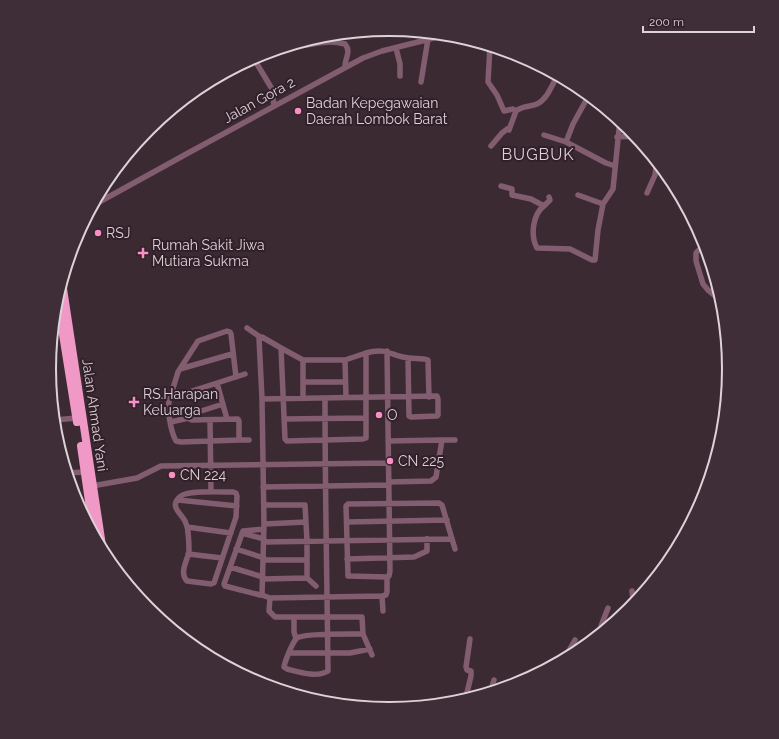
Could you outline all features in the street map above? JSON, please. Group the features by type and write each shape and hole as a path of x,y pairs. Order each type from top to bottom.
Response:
{"highway":[{"name":"Jalan Ahmad Yani","path":"64,296 80,424 92,486 92,504 98,531"},
{"path":"60,315 80,424 85,472 92,504 91,518"}],"street":[{"name":"Jalan Gora 2","path":"103,200 274,106 375,53 428,39"},
{"path":"421,82 428,39"},
{"path":"333,41 347,46 348,54 344,64 345,68"},
{"path":"396,48 400,64 400,76"},
{"path":"490,52 488,82 496,94 504,111 513,109 516,111"},
{"path":"257,63 272,90 274,106"},
{"path":"491,146 502,133 509,129 516,111 520,108 537,104 541,101 555,80"},
{"path":"566,142 573,124 586,100"},
{"path":"549,197 550,200 538,211 534,222 536,247 570,249 593,260 595,258 603,204 613,189 619,128"},
{"path":"544,135 566,142 606,163 615,166"},
{"path":"617,137 627,136"},
{"path":"647,193 656,169"},
{"path":"501,186 512,189 512,195 514,196 531,199 544,206"},
{"path":"578,195 603,204"},
{"path":"700,249 696,253 696,261 703,284 715,296"},
{"path":"247,328 260,337 303,360 345,360 375,350 387,351 408,358 428,360 429,396"},
{"path":"236,377 230,332 227,331 198,341 180,369 168,408 170,422 176,441 249,440"},
{"path":"260,337 264,505 264,559 262,594"},
{"path":"281,348 284,438 287,440 365,438 366,353"},
{"path":"306,522 264,526 242,532 224,584 225,586 260,595 262,594 270,598 382,596 386,594 387,577 390,574 387,351"},
{"path":"180,369 232,354"},
{"path":"262,399 283,398 409,397 437,396 437,416 409,417 409,397 408,358"},
{"path":"303,360 303,398"},
{"path":"345,360 346,397"},
{"path":"170,398 245,374"},
{"path":"303,382 345,382"},
{"path":"217,383 227,419"},
{"path":"294,618 294,632 296,639 284,664 285,668 310,674 327,672 328,617 325,486 325,398"},
{"path":"170,422 188,418 192,414 223,404"},
{"path":"188,418 192,420 239,420 239,440"},
{"path":"284,419 366,418"},
{"path":"210,420 211,492"},
{"path":"60,421 80,424"},
{"path":"263,487 325,486 432,481 436,477 442,440"},
{"path":"388,441 455,440"},
{"path":"92,486 140,478 159,466 388,463"},
{"path":"73,473 85,472"},
{"path":"187,492 235,492 237,496 236,517 214,583 211,584 186,580 184,565 188,554 188,527 186,522 177,512 176,508 178,500 180,496 187,492"},
{"path":"178,500 237,506"},
{"path":"387,577 349,577 347,575 346,506 348,504 442,504 455,549"},
{"path":"264,505 305,505 307,578"},
{"path":"347,522 447,520"},
{"path":"188,527 230,533"},
{"path":"242,532 264,541 451,539"},
{"path":"347,559 416,557 427,551 427,539"},
{"path":"236,549 264,559 307,560"},
{"path":"188,554 222,558"},
{"path":"230,567 263,578 307,578 316,586"},
{"path":"632,591 633,597"},
{"path":"382,596 383,611"},
{"path":"270,598 269,611 277,617 362,617 363,634 371,652 290,654"},
{"path":"601,626 608,608"},
{"path":"296,639 301,636 363,634"},
{"path":"465,695 472,676 471,671 467,670 466,668 470,639"},
{"path":"569,650 575,640"},
{"path":"492,687 494,680"}],"place":[{"name":"Badan Kepegawaian Daerah Lombok Barat","path":"298,111"},
{"name":"RSJ","path":"98,233"},
{"name":"Rumah Sakit Jiwa Mutiara Sukma","path":"143,253"},
{"name":"RS.Harapan Keluarga","path":"134,402"},
{"name":"O","path":"379,415"},
{"name":"CN 225","path":"390,461"},
{"name":"CN 224","path":"172,475"}],"district":[{"name":"BUGBUK","path":"538,154"}]}
